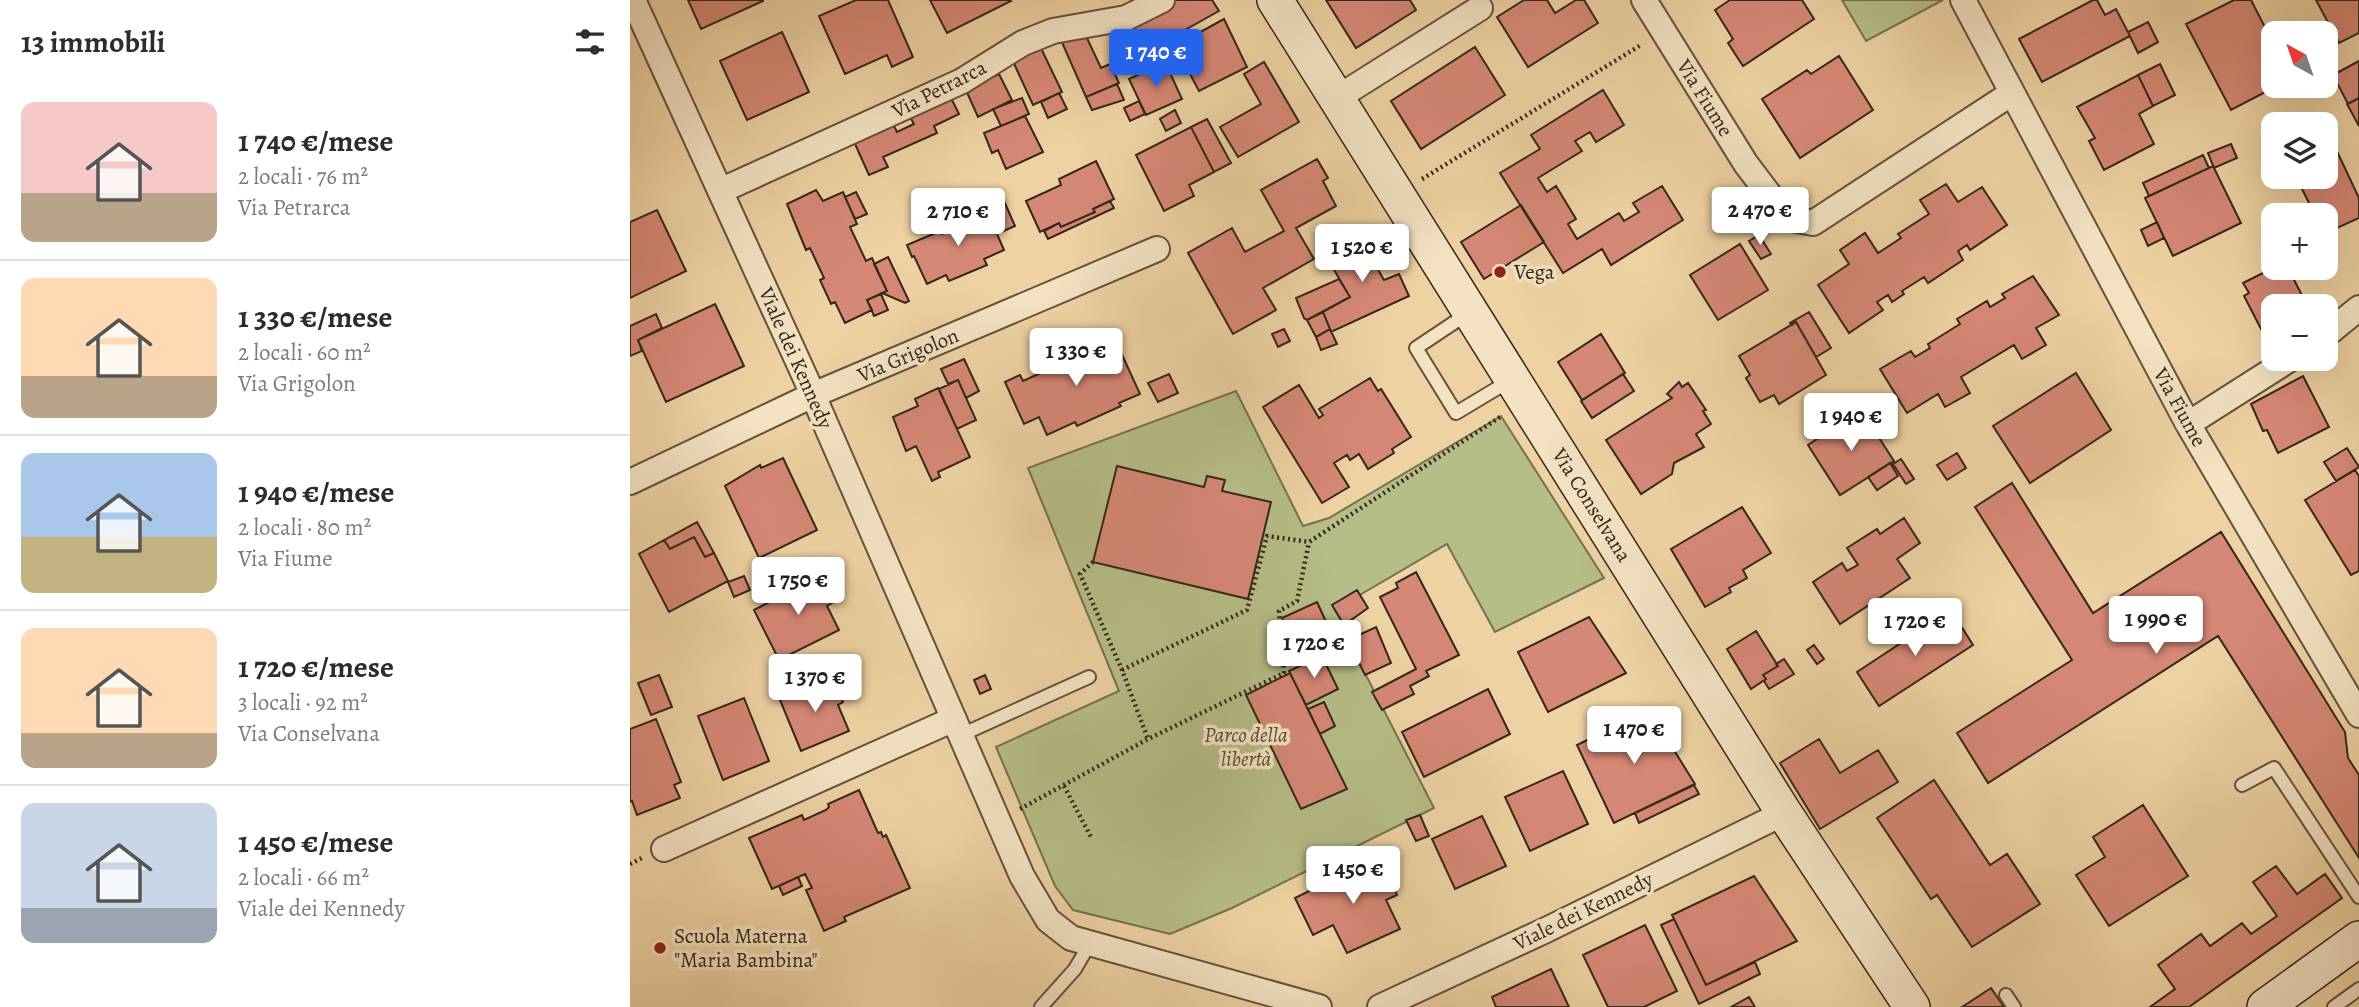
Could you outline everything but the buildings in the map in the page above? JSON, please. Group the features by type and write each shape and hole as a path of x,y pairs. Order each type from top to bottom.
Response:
{"main road":[{"name":"Via Conselvana","path":"1275,0 1784,813 1912,1007"},
{"path":"2278,1003 2359,939"}],"street":[{"name":"Viale dei Kennedy","path":"633,0 813,395 1022,876 1048,920 1072,938 1319,1007"},
{"name":"Via Petrarca","path":"720,191 962,81 1023,43 1053,31 1126,18 1162,0"},
{"name":"Via Fiume","path":"1644,0 1745,163 1787,218 1813,223 2012,93"},
{"name":"Via Fiume","path":"1963,0 2188,424 2359,715"},
{"path":"1337,98 1480,8"},
{"name":"Via Grigolon","path":"630,482 813,395 1157,249"},
{"path":"2338,325 2359,308"},
{"path":"2188,424 2271,371"},
{"path":"664,849 957,727"},
{"name":"Viale dei Kennedy","path":"1380,1007 1546,930 1784,813"}],"lane":[{"path":"1471,312 1416,348 1456,413 1519,389"},
{"path":"957,727 1089,677"},
{"path":"2242,785 2274,768 2359,897"},
{"path":"1041,1007 1075,970 1090,943"},
{"path":"2334,1007 2359,989"},
{"path":"2006,995 2014,1007"}],"path":[{"path":"1397,195 1663,31"},
{"path":"1122,670 1247,610 1267,536 1309,541 1519,389"},
{"path":"998,819 1148,739 1284,673 1279,611 1297,601 1309,541"},
{"path":"1093,562 1080,574 1122,670 1148,739"},
{"path":"1064,786 1091,837"}],"green space":[{"path":"1842,0 1943,0 1866,41"},
{"name":"Parco della libertà","path":"1236,391 1303,526 1329,518 1501,416 1604,578 1495,632 1447,544 1353,599 1352,648 1434,808 1232,908 1170,934 1073,910 1055,886 996,747 1119,691 1028,468"}],"place":[{"name":"Vega","path":"1500,272"},
{"name":"Scuola Materna \"Maria Bambina\"","path":"660,948"}]}
